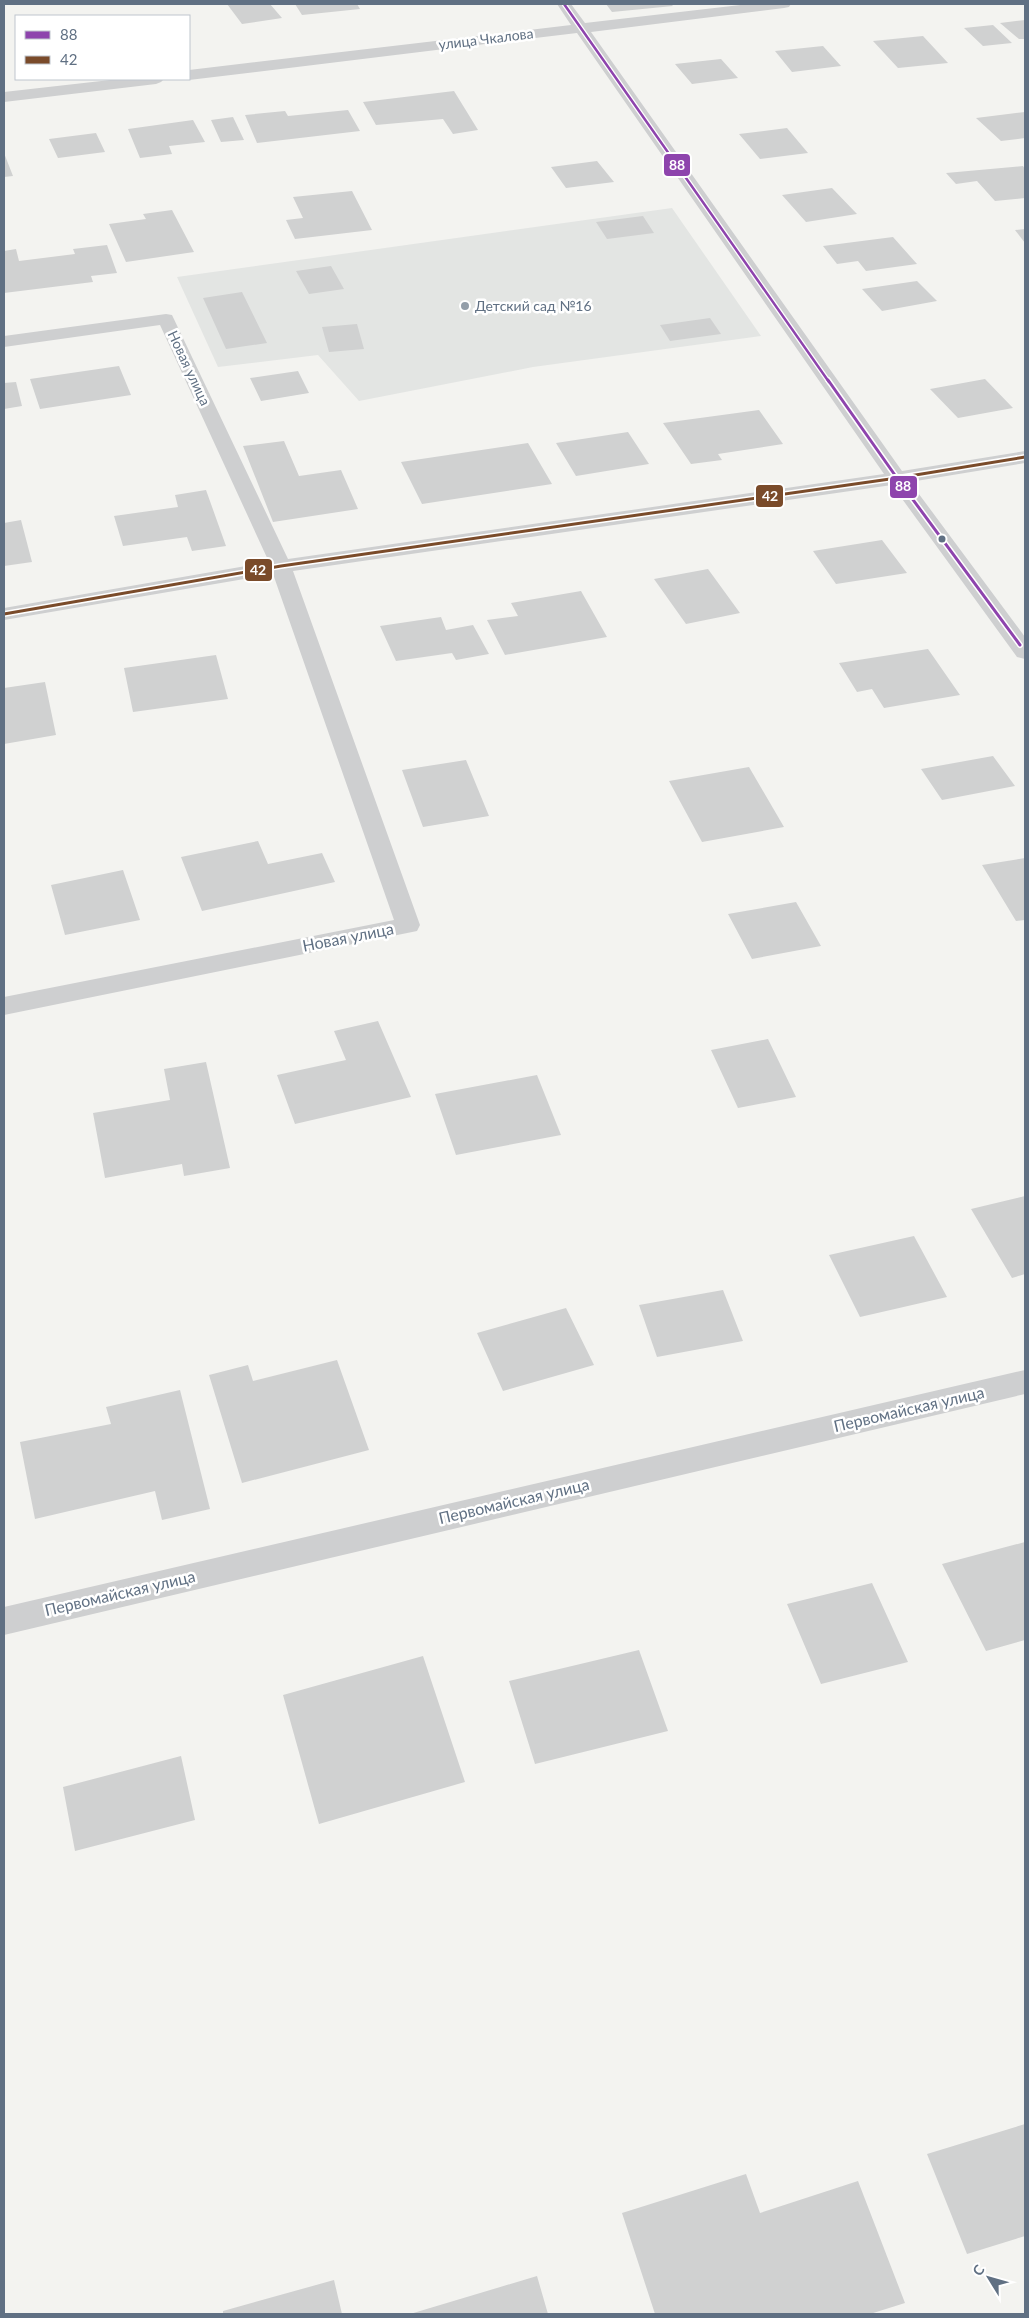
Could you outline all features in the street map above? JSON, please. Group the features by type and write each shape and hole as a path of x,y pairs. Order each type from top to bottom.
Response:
{"street":[{"path":"564,4 579,28 897,478 1025,652"},
{"name":"улица Чкалова","path":"190,75 784,4"},
{"path":"4,97 148,80"},
{"name":"Новая улица","path":"4,342 166,319 281,566 408,925 4,1006"},
{"path":"4,614 281,566 897,478 1025,457"},
{"name":"Первомайская улица","path":"4,1621 1025,1382"}],"shaded area":[{"name":"Детский сад №16","path":"672,208 761,336 533,367 359,401 318,355 218,367 177,277"}],"building":[{"path":"227,4 270,4 282,18 242,24"},
{"path":"295,4 357,4 360,9 302,15"},
{"path":"606,4 671,4 673,6 612,12"},
{"path":"1025,20 1025,39 1019,39 1000,23"},
{"path":"993,25 1012,43 983,46 964,28"},
{"path":"923,36 948,63 898,68 873,41"},
{"path":"823,46 841,66 792,72 775,51"},
{"path":"721,59 738,78 692,84 675,64"},
{"path":"454,91 478,130 453,134 443,119 376,125 363,102"},
{"path":"348,110 360,131 257,143 245,115 285,111 288,116"},
{"path":"1025,112 1025,138 1001,141 976,118"},
{"path":"233,117 244,140 221,142 211,120"},
{"path":"193,120 205,142 169,146 172,154 140,158 128,129"},
{"path":"787,128 808,153 760,159 739,134"},
{"path":"96,133 105,152 58,158 49,139"},
{"path":"4,153 13,176 4,177"},
{"path":"597,161 614,182 566,188 551,167"},
{"path":"1023,166 1025,169 1025,198 995,201 977,181 956,184 946,173"},
{"path":"832,188 857,214 806,222 782,195"},
{"path":"352,191 372,230 295,239 286,220 303,218 293,197"},
{"path":"172,210 194,252 126,262 109,224 146,219 143,214"},
{"path":"643,216 654,233 607,239 596,222"},
{"path":"1025,229 1025,243 1015,230"},
{"path":"893,237 917,264 866,271 858,261 837,264 823,246"},
{"path":"107,245 117,273 91,276 93,282 4,293 4,251 16,249 19,261 75,254 73,249"},
{"path":"331,266 344,289 309,294 296,271"},
{"path":"917,281 937,301 882,311 862,289"},
{"path":"242,292 267,343 226,349 203,298"},
{"path":"710,318 721,334 670,341 660,325"},
{"path":"357,324 364,349 329,352 322,327"},
{"path":"119,366 131,395 40,409 30,379"},
{"path":"298,371 309,393 261,401 250,378"},
{"path":"985,379 1013,408 958,418 930,389"},
{"path":"16,382 22,406 4,409 4,383"},
{"path":"759,410 783,444 718,454 722,460 691,464 663,423"},
{"path":"628,432 649,464 576,476 556,443"},
{"path":"284,441 299,476 341,470 358,509 273,522 243,446"},
{"path":"528,443 552,484 422,504 401,462"},
{"path":"206,490 226,546 192,551 187,537 123,546 114,516 178,507 175,495"},
{"path":"21,520 32,562 4,566 4,523"},
{"path":"882,540 907,573 836,584 813,551"},
{"path":"708,569 740,613 686,624 654,579"},
{"path":"581,591 607,637 505,655 487,620 518,616 511,603"},
{"path":"441,617 446,630 473,625 489,654 456,660 452,653 396,661 380,626"},
{"path":"928,649 960,695 884,708 872,689 857,692 839,663"},
{"path":"216,655 228,699 133,712 124,668"},
{"path":"45,682 56,735 4,744 4,688"},
{"path":"993,756 1015,786 942,800 921,769"},
{"path":"466,760 489,816 423,827 402,770"},
{"path":"749,767 784,827 702,842 669,781"},
{"path":"258,841 268,864 322,853 335,882 202,911 181,857"},
{"path":"1025,858 1025,920 1016,921 982,865"},
{"path":"123,870 140,920 65,935 51,885"},
{"path":"796,902 821,946 752,959 728,914"},
{"path":"378,1021 411,1097 295,1124 277,1075 346,1060 334,1031"},
{"path":"768,1039 796,1097 738,1108 711,1050"},
{"path":"206,1062 230,1168 184,1176 182,1164 105,1178 93,1113 170,1100 164,1069"},
{"path":"537,1075 561,1135 456,1155 435,1094"},
{"path":"1025,1196 1025,1274 1012,1278 971,1209"},
{"path":"914,1236 947,1297 860,1317 829,1255"},
{"path":"723,1290 743,1341 657,1357 639,1305"},
{"path":"566,1308 594,1365 503,1391 477,1333"},
{"path":"337,1360 369,1450 242,1483 209,1375 248,1365 253,1381"},
{"path":"180,1390 210,1509 162,1520 155,1491 35,1519 20,1442 111,1424 106,1407"},
{"path":"1025,1542 1025,1640 986,1651 942,1564"},
{"path":"872,1583 908,1662 821,1684 787,1604"},
{"path":"639,1650 668,1731 535,1764 509,1681"},
{"path":"423,1656 465,1782 319,1824 283,1695"},
{"path":"181,1756 195,1820 75,1851 63,1787"},
{"path":"1025,2124 1025,2236 967,2254 927,2154"},
{"path":"746,2174 760,2213 858,2181 905,2303 870,2314 655,2314 622,2213"},
{"path":"537,2276 548,2314 410,2314"},
{"path":"334,2280 342,2314 223,2314 223,2311"}],"transit line":[{"name":"88","path":"564,4 897,478 1020,645"},
{"name":"42","path":"4,614 281,566 897,478 1025,457"}],"place":[{"name":"Детский сад №16","path":"465,306"}]}
